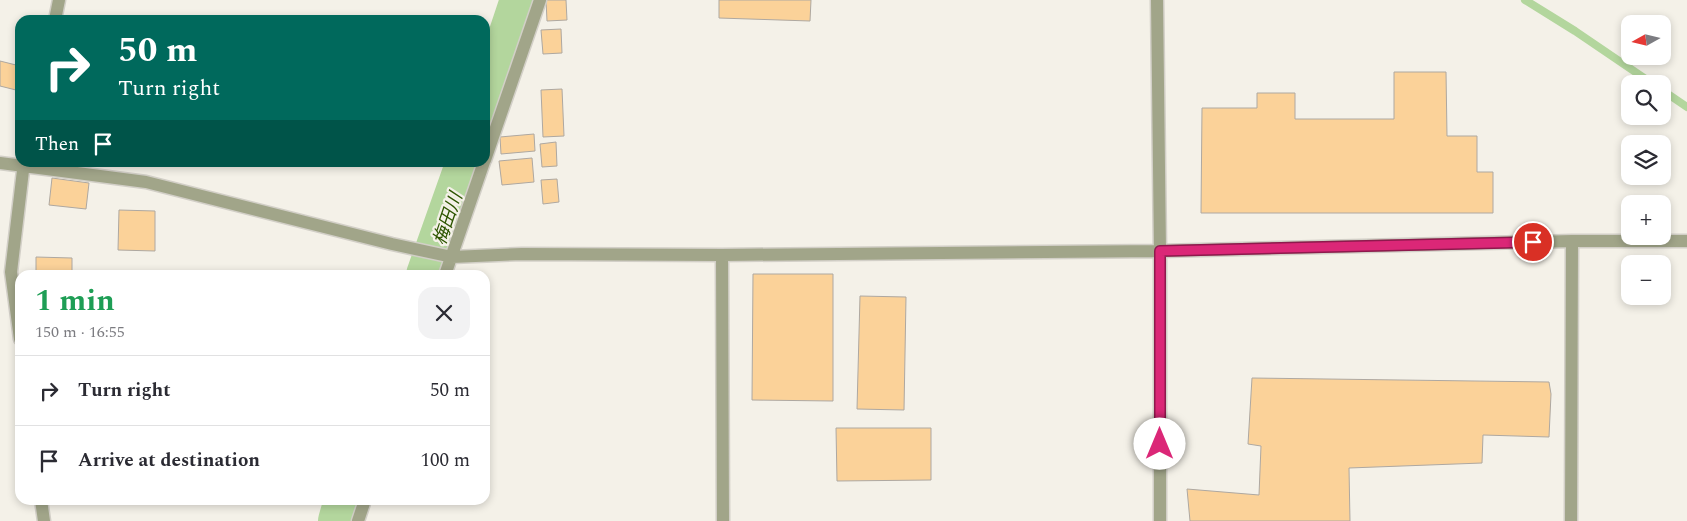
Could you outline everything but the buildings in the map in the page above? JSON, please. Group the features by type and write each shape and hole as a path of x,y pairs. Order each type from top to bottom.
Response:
{"street":[{"path":"56,15 59,0"},
{"path":"490,147 540,0"},
{"path":"1157,0 1160,251 1160,521"},
{"path":"0,163 15,164"},
{"path":"15,301 11,272 24,167"},
{"path":"38,167 146,182 392,244 452,257 522,254 722,255 1160,251 1572,241 1687,241"},
{"path":"447,270 483,167"},
{"path":"1572,241 1572,521"},
{"path":"722,255 723,521"},
{"path":"0,287 13,286"},
{"path":"42,505 44,521"},
{"path":"358,521 363,505"}],"waterway":[{"name":"梅田川","path":"490,96 522,0"},
{"path":"1525,0 1640,75"},
{"path":"1671,96 1687,107"},
{"name":"梅田川","path":"430,270 466,167"},
{"name":"梅田川","path":"340,521 345,505"}],"route":[{"path":"1160,444 1160,251 1533,242"}]}
